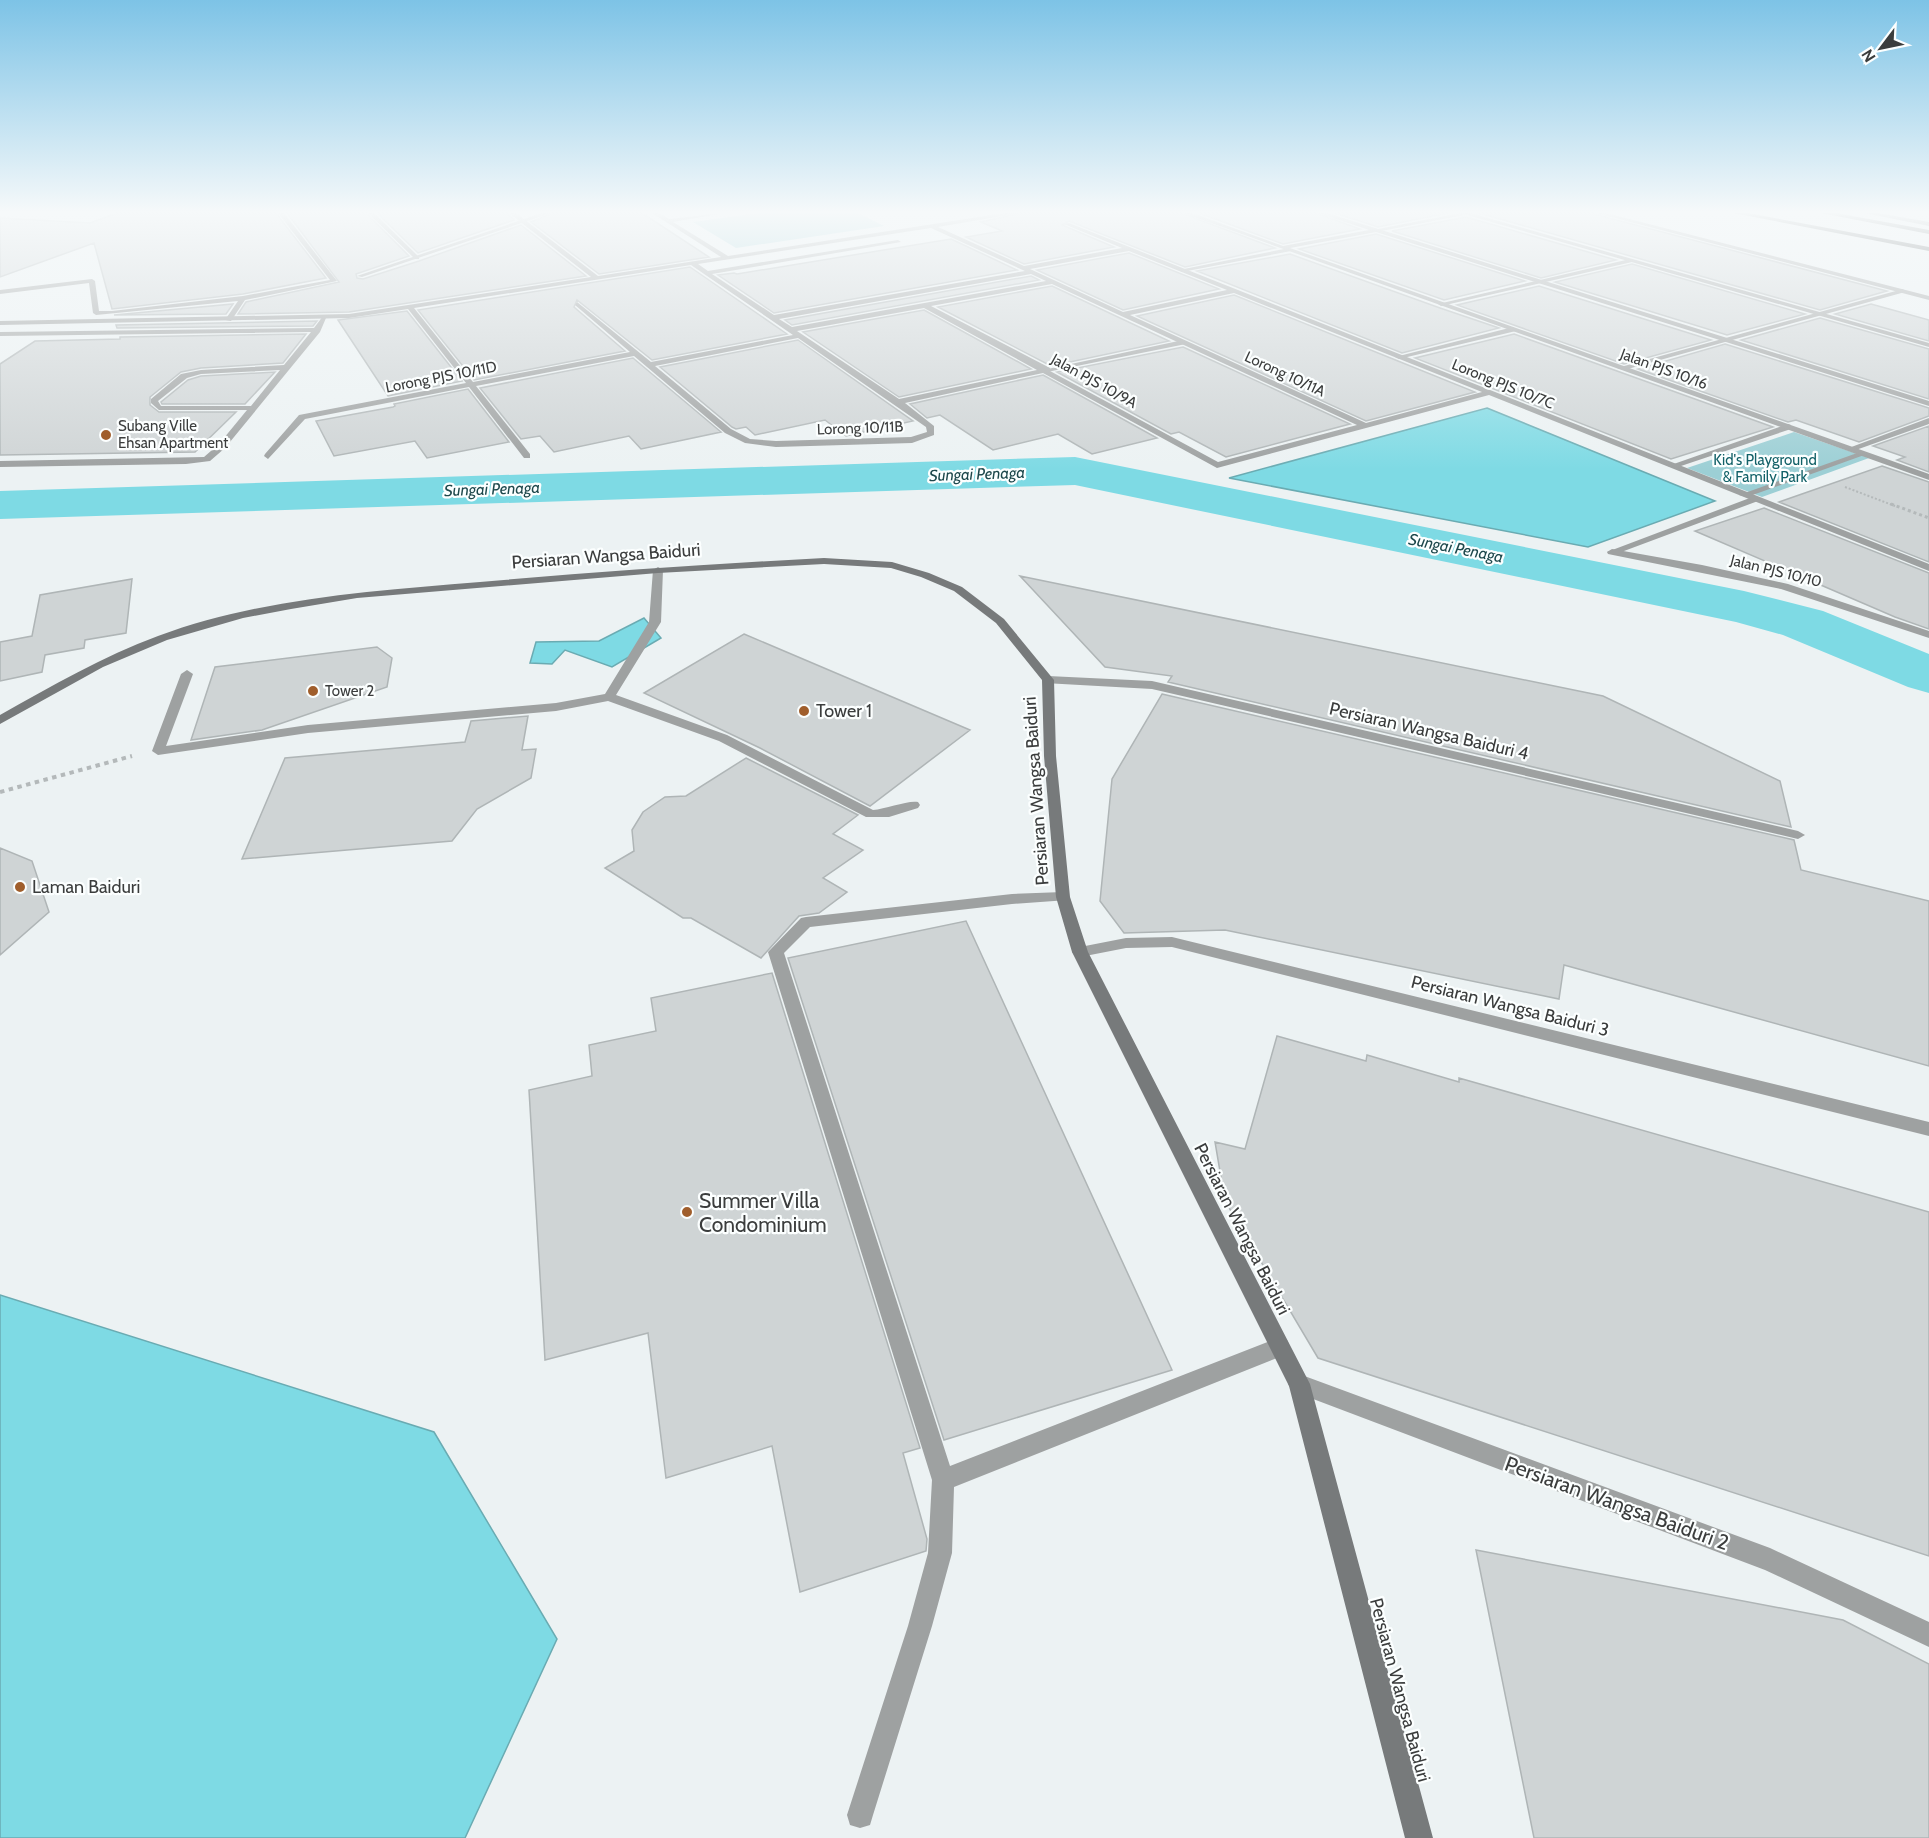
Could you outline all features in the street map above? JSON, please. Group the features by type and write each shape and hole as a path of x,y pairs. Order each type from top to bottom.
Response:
{"street":[{"path":"94,299 96,313 237,299"},
{"path":"229,320 243,299"},
{"path":"0,323 323,318 458,299"},
{"name":"Lorong 10/11B","path":"577,304 728,431 748,441 776,444 912,440 931,433 930,426 898,402 743,299"},
{"path":"772,318 881,299"},
{"path":"789,330 964,299"},
{"name":"Lorong 10/11A","path":"1090,299 1365,426"},
{"path":"1123,314 1197,299"},
{"name":"Lorong PJS 10/7C","path":"1254,299 1929,568"},
{"name":"Jalan PJS 10/16","path":"1426,299 1929,477"},
{"path":"1441,304 1463,299"},
{"path":"1595,299 1929,404"},
{"path":"1765,299 1929,345"},
{"path":"1622,368 1875,299"},
{"path":"204,320 220,301"},
{"path":"409,306 527,456"},
{"name":"Jalan PJS 10/9A","path":"926,306 1047,370 1217,465 1365,426"},
{"path":"0,464 207,459 222,446 287,368 318,330 323,318"},
{"path":"1399,357 1513,329"},
{"path":"0,334 318,330"},
{"path":"650,365 798,336"},
{"path":"898,402 1183,342"},
{"name":"Lorong PJS 10/11D","path":"268,456 302,417 636,353"},
{"path":"253,408 159,408 153,401 184,376 201,372 287,368"},
{"path":"1365,426 1489,393"},
{"path":"1850,449 1929,421"},
{"path":"1672,466 1788,427"},
{"path":"1744,495 1863,454"},
{"name":"Jalan PJS 10/10","path":"1755,499 1612,552 1784,586 1929,635"},
{"name":"Persiaran Wangsa Baiduri","path":"0,720 99,665 163,638 241,615 357,595 658,570 824,561 891,565 925,574 958,589 1000,621 1048,680 1050,756 1063,897 1080,952 1299,1384 1419,1838"},
{"path":"609,697 655,622 658,570"},
{"path":"187,674 158,751 308,729 556,707 609,697 723,738 871,814 889,813 913,805"},
{"name":"Persiaran Wangsa Baiduri 4","path":"1048,680 1152,685 1798,836"},
{"path":"860,1815 920,1626 940,1553 943,1480 776,952 806,922 1012,899 1063,897"},
{"name":"Persiaran Wangsa Baiduri 3","path":"1080,952 1126,943 1172,942 1929,1129"},
{"path":"943,1480 1280,1347"},
{"name":"Persiaran Wangsa Baiduri 2","path":"1299,1384 1770,1560 1929,1635"}],"path":[{"path":"1808,472 1929,518"},
{"path":"0,792 142,753 158,751"}],"green space":[{"name":"Kid's Playground & Family Park","path":"1794,432 1869,458 1762,497 1687,468"}],"shaded area":[{"path":"1487,408 1715,501 1588,547 1229,478"},
{"path":"644,618 661,638 612,667 565,650 552,664 530,663 536,642 599,641"},
{"path":"0,1295 434,1432 557,1639 465,1838 0,1838"}],"building":[{"path":"109,299 201,299 112,309"},
{"path":"261,299 436,299 349,312 238,314 246,302"},
{"path":"489,299 736,299 787,334 652,360 577,300 574,307 625,351 474,380 418,310"},
{"path":"753,299 854,299 774,313"},
{"path":"904,299 936,299 792,325 785,320"},
{"path":"983,299 1079,299 1169,341 1051,366 938,307"},
{"path":"1099,299 1174,299 1123,310"},
{"path":"1217,299 1243,299 1475,392 1366,421 1137,316"},
{"path":"1266,299 1414,299 1499,328 1402,353"},
{"path":"1484,299 1580,299 1711,340 1624,364 1457,305"},
{"path":"1609,299 1752,299 1805,314 1727,335"},
{"path":"1781,299 1860,299 1820,310"},
{"path":"233,304 226,314 114,315"},
{"path":"1871,304 1929,320 1929,341 1835,314"},
{"path":"924,310 1031,369 899,397 803,332"},
{"path":"407,311 462,381 388,396 338,320"},
{"path":"1820,318 1929,349 1929,399 1741,340"},
{"path":"317,321 313,326 117,328 116,325"},
{"path":"306,334 283,363 201,368 181,372 150,397 150,405 159,412 236,412 195,452 0,455 0,364 35,341 120,339 120,337"},
{"path":"1514,334 1773,427 1671,459 1415,358"},
{"path":"798,340 913,421 846,436 825,420 755,435 746,427 736,429 732,427 660,367"},
{"path":"1725,344 1929,408 1929,416 1859,442 1796,420 1788,422 1638,369"},
{"path":"1183,347 1350,424 1226,457 1179,432 1171,434 1057,372"},
{"path":"633,358 721,432 641,449 629,436 554,452 540,436 521,439 480,388"},
{"path":"275,372 245,404 162,404 161,402 188,380 201,376"},
{"path":"1043,375 1157,438 1092,454 1058,434 993,450 940,415 927,418 910,404"},
{"path":"468,389 509,442 427,458 415,441 334,456 316,421 393,407 394,404"},
{"path":"1929,426 1929,472 1897,460 1905,457 1873,446"},
{"path":"1882,466 1929,482 1929,562 1779,502"},
{"path":"1764,508 1929,573 1929,629 1895,617 1695,531"},
{"path":"1020,576 1603,696 1780,781 1791,827 1168,682 1172,676 1105,667"},
{"path":"132,579 126,633 85,640 84,648 45,655 42,672 0,681 0,642 32,636 40,595"},
{"name":"Tower 1","path":"744,634 970,730 870,806 760,748 644,693"},
{"name":"Tower 2","path":"377,647 392,658 387,687 262,730 191,740 215,667"},
{"path":"1162,694 1794,840 1801,870 1929,901 1929,1066 1564,965 1559,999 1225,930 1124,933 1100,901 1112,779"},
{"path":"528,716 522,750 536,749 531,778 477,809 452,841 242,859 285,758 465,742 471,721"},
{"path":"746,758 858,815 833,834 863,850 823,878 847,892 819,913 799,916 761,958 691,918 683,918 605,868 634,851 632,830 643,812 665,797 686,796"},
{"name":"Laman Baiduri","path":"0,848 32,861 49,912 0,955"},
{"path":"966,921 1172,1370 944,1440 788,958"},
{"name":"Summer Villa Condominium","path":"772,973 920,1448 903,1453 927,1539 926,1551 800,1592 772,1446 666,1478 648,1333 545,1360 529,1090 592,1076 589,1045 656,1031 651,998"},
{"path":"1277,1036 1366,1061 1367,1055 1459,1082 1459,1078 1929,1212 1929,1556 1318,1358 1225,1201 1215,1142 1245,1149"},
{"path":"1476,1550 1843,1620 1929,1664 1929,1838 1534,1838"}],"waterway":[{"name":"Sungai Penaga","path":"0,505 1075,471 1744,607 1803,623 1929,675"}],"place":[{"name":"Subang Ville Ehsan Apartment","path":"106,435"},
{"name":"Tower 2","path":"313,691"},
{"name":"Tower 1","path":"804,711"},
{"name":"Laman Baiduri","path":"20,887"},
{"name":"Summer Villa Condominium","path":"687,1212"}]}
